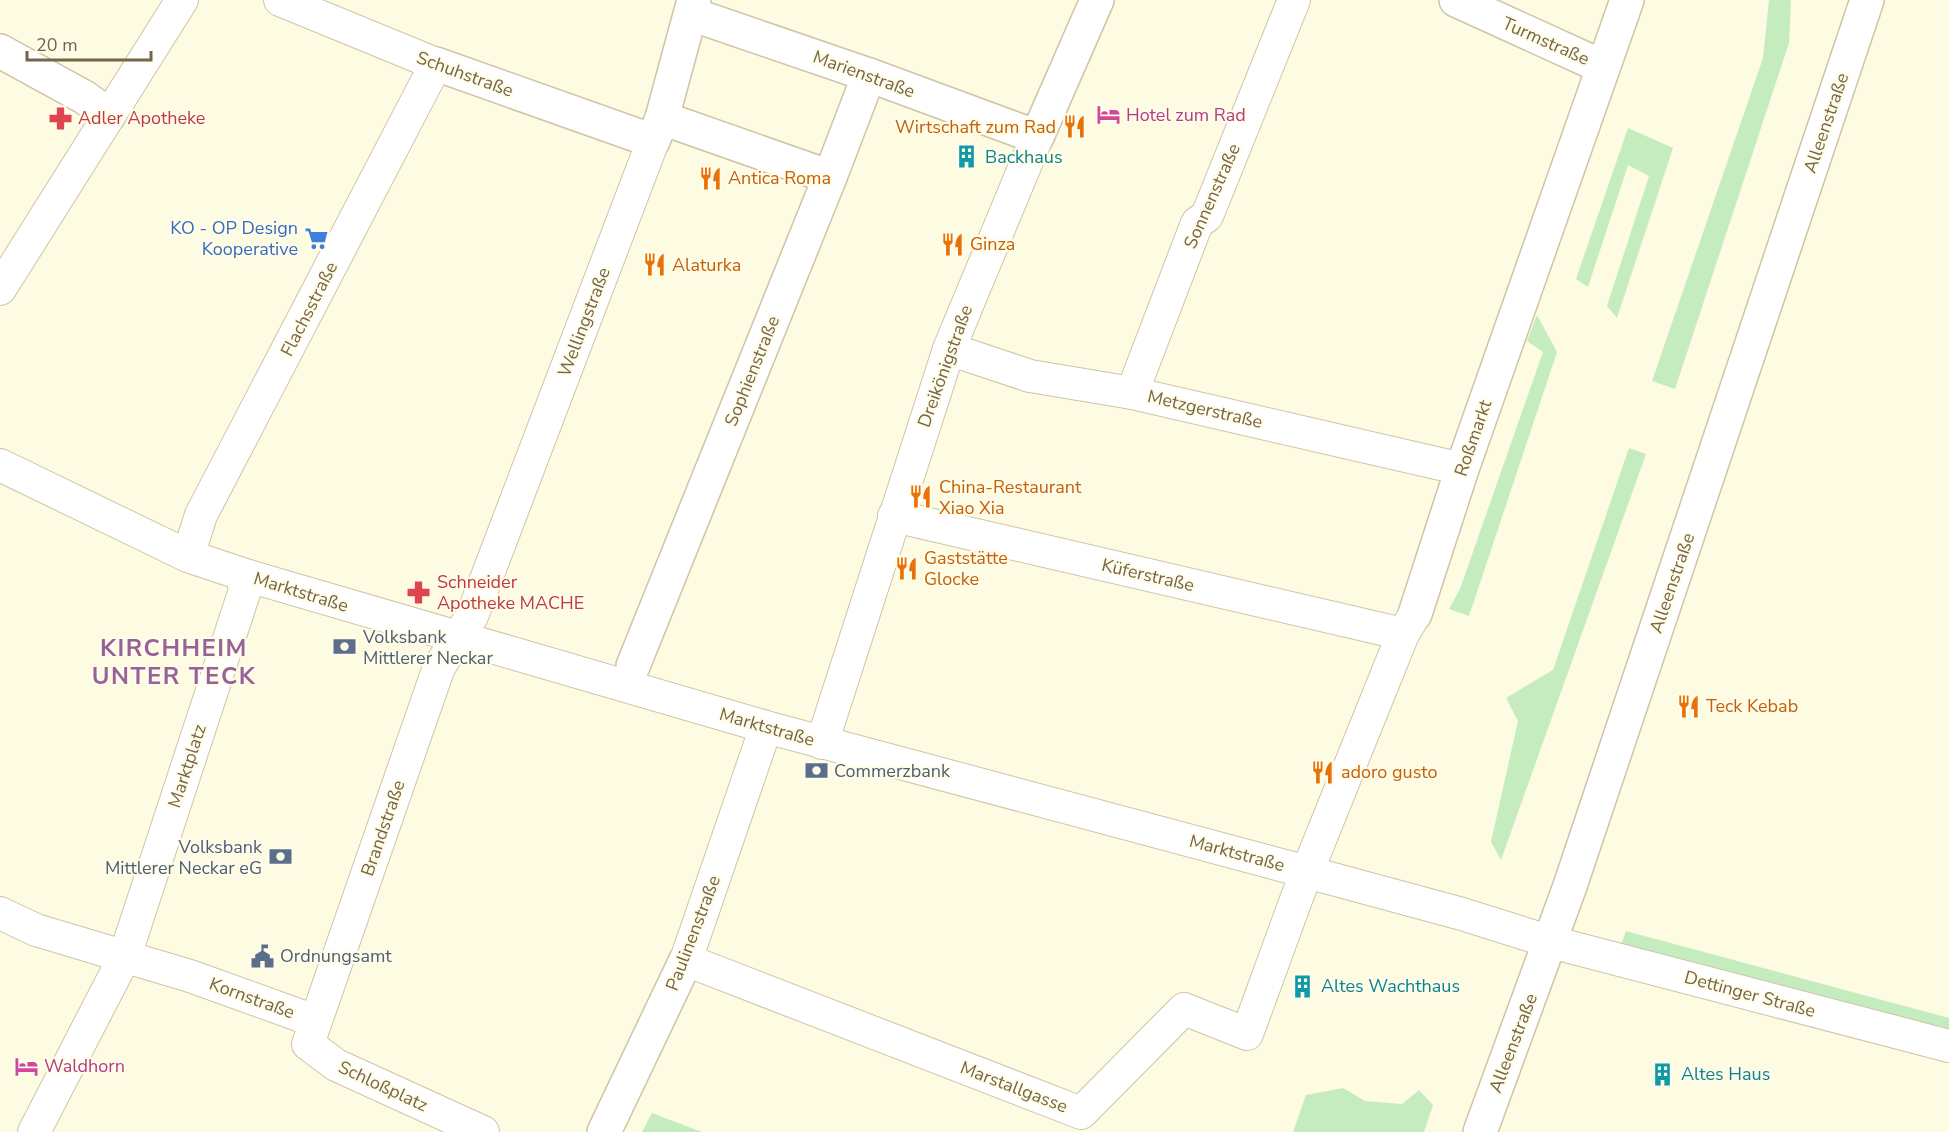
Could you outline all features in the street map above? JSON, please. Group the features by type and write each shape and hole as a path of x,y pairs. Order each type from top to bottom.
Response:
{"street":[{"path":"0,289 182,0"},
{"name":"Schuhstraße","path":"280,0 436,64 658,130 830,177"},
{"name":"Dreikönigstraße","path":"822,742 949,349 1097,0"},
{"name":"Sonnenstraße","path":"1132,393 1197,223 1207,216 1294,0"},
{"name":"Turmstraße","path":"1456,0 1603,67"},
{"name":"Roßmarkt","path":"1307,872 1409,624 1627,0"},
{"path":"1844,0 1856,32"},
{"name":"Alleenstraße","path":"1480,1132 1551,942 1867,0"},
{"name":"Marienstraße","path":"693,7 1037,137"},
{"name":"Wellingstraße","path":"457,638 472,616 658,130 693,7"},
{"path":"0,51 84,97 109,115"},
{"name":"Flachsstraße","path":"188,556 201,515 436,64"},
{"name":"Sophienstraße","path":"633,666 830,177 868,75"},
{"name":"Metzgerstraße","path":"949,349 1030,376 1132,393 1462,469"},
{"name":"Marktstraße","path":"0,465 188,556 245,575 766,727 1462,914 1551,942"},
{"name":"Küferstraße","path":"894,516 1409,624"},
{"name":"Marktplatz","path":"34,1132 125,956 244,593 245,575"},
{"name":"Brandstraße","path":"315,1021 439,667 457,638"},
{"name":"Paulinenstraße","path":"604,1132 686,960 766,727"},
{"name":"Marstallgasse","path":"686,960 1081,1113 1184,1009 1247,1034 1307,872"},
{"path":"0,913 36,930 125,956"},
{"name":"Dettinger Straße","path":"1551,942 1949,1046"},
{"name":"Kornstraße","path":"125,956 190,976 315,1021"},
{"name":"Schloßplatz","path":"315,1021 308,1044 336,1065 483,1132"}],"green space":[{"path":"1769,0 1791,0 1789,43 1675,389 1652,381 1763,58"},
{"path":"1628,128 1673,148 1617,318 1607,306 1649,176 1628,165 1588,287 1576,279"},
{"path":"1537,315 1557,352 1469,616 1449,609 1460,589 1543,352 1527,341"},
{"path":"1629,448 1646,454 1501,860 1491,842 1518,721 1506,698 1553,670"},
{"path":"1626,931 1949,1018 1949,1032 1619,951"},
{"path":"1343,1088 1365,1101 1402,1104 1419,1090 1433,1105 1424,1132 1293,1132 1306,1095"},
{"path":"652,1113 702,1132 642,1132"}],"place":[{"name":"Hotel zum Rad","path":"1108,115"},
{"name":"Adler Apotheke","path":"60,118"},
{"name":"Wirtschaft zum Rad","path":"1074,127"},
{"name":"Backhaus","path":"967,157"},
{"name":"Antica Roma","path":"710,178"},
{"name":"KO - OP Design Kooperative","path":"316,238"},
{"name":"Ginza","path":"952,244"},
{"name":"Alaturka","path":"654,265"},
{"name":"China-Restaurant Xiao Xia","path":"921,497"},
{"name":"Gaststätte Glocke","path":"906,568"},
{"name":"Schneider Apotheke MACHE","path":"419,592"},
{"name":"Volksbank Mittlerer Neckar","path":"345,647"},
{"name":"Teck Kebab","path":"1688,706"},
{"name":"Commerzbank","path":"816,771"},
{"name":"adoro gusto","path":"1323,772"},
{"name":"Volksbank Mittlerer Neckar eG","path":"280,857"},
{"name":"Ordnungsamt","path":"262,956"},
{"name":"Altes Wachthaus","path":"1303,986"},
{"name":"Waldhorn","path":"26,1066"},
{"name":"Altes Haus","path":"1663,1074"}],"district":[{"name":"KIRCHHEIM UNTER TECK","path":"174,662"}]}
